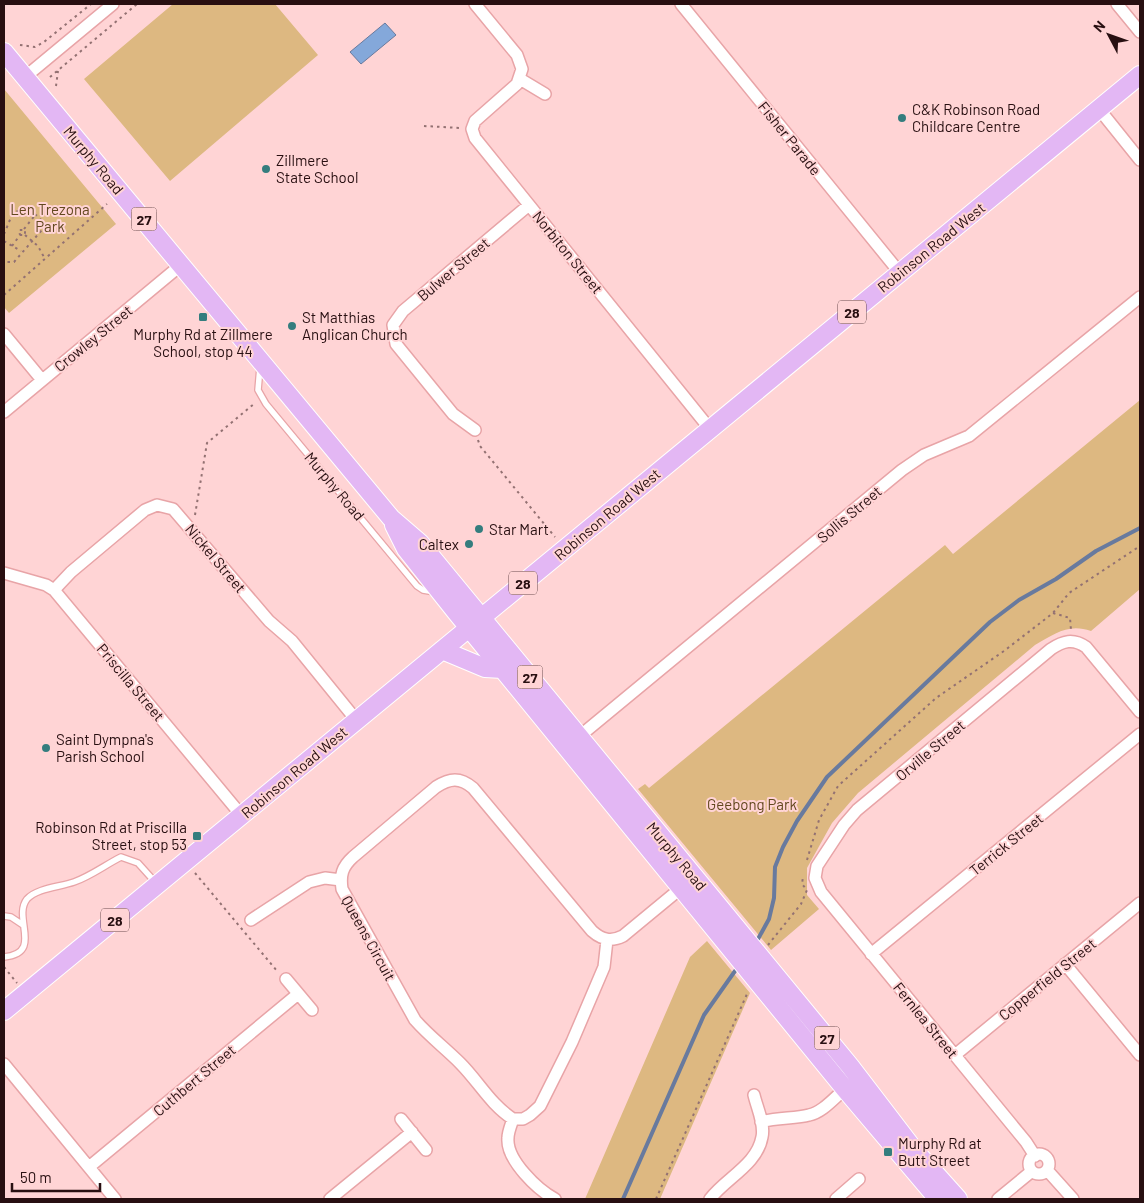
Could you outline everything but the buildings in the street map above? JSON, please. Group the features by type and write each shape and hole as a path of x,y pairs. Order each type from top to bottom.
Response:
{"main road":[{"name":"Murphy Road","path":"4,52 391,518 420,543 475,623 503,669 573,742 694,877 850,1066 915,1151 958,1199"},
{"name":"Robinson Road West","path":"4,1011 1140,75"},
{"name":"Murphy Road","path":"391,518 406,549 440,592 475,623 573,742 681,888 845,1089 938,1199"},
{"path":"442,650 485,668 503,669"}],"street":[{"path":"25,77 113,4"},
{"path":"472,129 480,116 520,79 522,69 517,55 475,4"},
{"name":"Fisher Parade","path":"680,4 900,273"},
{"path":"1117,4 1140,32"},
{"path":"520,79 545,94"},
{"path":"1099,109 1140,160"},
{"name":"Norbiton Street","path":"472,129 479,144 710,429"},
{"name":"Bulwer Street","path":"474,430 453,414 401,351 393,336 392,326 403,310 529,205"},
{"name":"Crowley Street","path":"4,412 181,265"},
{"name":"Sollis Street","path":"573,742 902,470 924,455 969,436 1140,297"},
{"path":"4,334 42,380"},
{"name":"Nickel Street","path":"54,590 71,572 151,507 163,505 173,509 190,526 264,615 292,641 357,721"},
{"name":"Priscilla Street","path":"4,574 46,585 54,590 242,816"},
{"path":"1073,641 1089,650 1140,712"},
{"name":"Orville Street","path":"816,884 815,872 821,857 857,810 1051,649 1063,642 1073,641"},
{"name":"Terrick Street","path":"872,954 1140,734"},
{"name":"Queens Circuit","path":"513,1119 494,1104 461,1064 428,1035 415,1020 346,896 341,880 343,868 353,857 436,787 448,780 462,780 473,788 592,931 607,940"},
{"path":"556,1199 543,1192 527,1176 512,1155 508,1138 513,1119 523,1119 536,1111 544,1098 572,1042 604,967 607,940 623,936 694,877"},
{"path":"251,920 309,882 325,878 341,880"},
{"name":"Fernlea Street","path":"816,884 1035,1156"},
{"name":"Copperfield Street","path":"955,1055 1140,903"},
{"path":"1065,964 1140,1056"},
{"path":"286,979 312,1010"},
{"name":"Cuthbert Street","path":"89,1167 298,994"},
{"path":"4,1064 115,1199"},
{"path":"761,1122 782,1117 809,1116 822,1109 845,1089"},
{"path":"710,1199 754,1158 763,1136 754,1095"},
{"path":"401,1119 426,1150"},
{"path":"330,1199 343,1195 412,1132"},
{"path":"1041,1155 1046,1158 1049,1164 1047,1170 1040,1174 1032,1171 1030,1162 1035,1156 1041,1155"},
{"path":"1047,1170 1073,1199"},
{"path":"998,1199 1032,1171"},
{"path":"836,1199 859,1179"}],"lane":[{"path":"260,360 257,383 261,398"},
{"name":"Murphy Road","path":"261,398 417,586 429,592 440,592"},
{"path":"4,957 20,951 26,936 21,913 22,906 29,897 88,877 121,857 130,858 138,863 158,885"},
{"path":"4,916 11,917 23,925"}],"path":[{"path":"20,45 35,47 44,42 90,4"},
{"path":"50,77 137,4"},
{"path":"56,86 58,70"},
{"path":"424,126 472,129"},
{"path":"4,295 107,204"},
{"path":"4,234 15,213 23,210 36,214 42,221 42,228 14,262 4,262"},
{"path":"12,246 20,235 19,230 24,229 36,214"},
{"path":"24,229 25,235 38,246 44,259"},
{"path":"20,235 25,235"},
{"path":"4,241 22,251"},
{"path":"190,526 194,516 207,443 261,398"},
{"path":"474,430 480,446 565,549"},
{"path":"1053,613 1070,618 1073,641"},
{"path":"186,862 281,976 286,979"},
{"path":"4,967 16,983"},
{"path":"656,1199 750,988 746,982 753,976"}],"green space":[{"path":"173,4 275,4 318,55 170,181 84,79"},
{"name":"Len Trezona Park","path":"4,89 116,224 9,313 4,307"},
{"name":"Geebong Park","path":"1140,400 1140,589 1091,631 1075,628 1068,629 1035,645 858,793 832,823 807,868 807,895 819,909 771,950 638,789 645,784 649,788 945,545 953,554"},
{"path":"707,941 750,993 660,1199 585,1199 690,957"}],"water":[{"path":"385,23 396,35 361,64 350,52"}],"waterway":[{"path":"758,939 769,919 774,898 775,867 783,847 797,821 827,777 990,622 1019,600 1056,579 1096,551 1140,528"},
{"path":"623,1199 704,1015 735,971"}],"place":[{"name":"C&K Robinson Road Childcare Centre","path":"902,118"},
{"name":"Zillmere State School","path":"266,169"},
{"name":"Murphy Rd at Zillmere School, stop 44","path":"203,317"},
{"name":"St Matthias Anglican Church","path":"292,326"},
{"name":"Star Mart","path":"479,529"},
{"name":"Caltex","path":"469,544"},
{"name":"Saint Dympna's Parish School","path":"46,748"},
{"name":"Robinson Rd at Priscilla Street, stop 53","path":"197,836"},
{"name":"Murphy Rd at Butt Street","path":"888,1152"}]}
